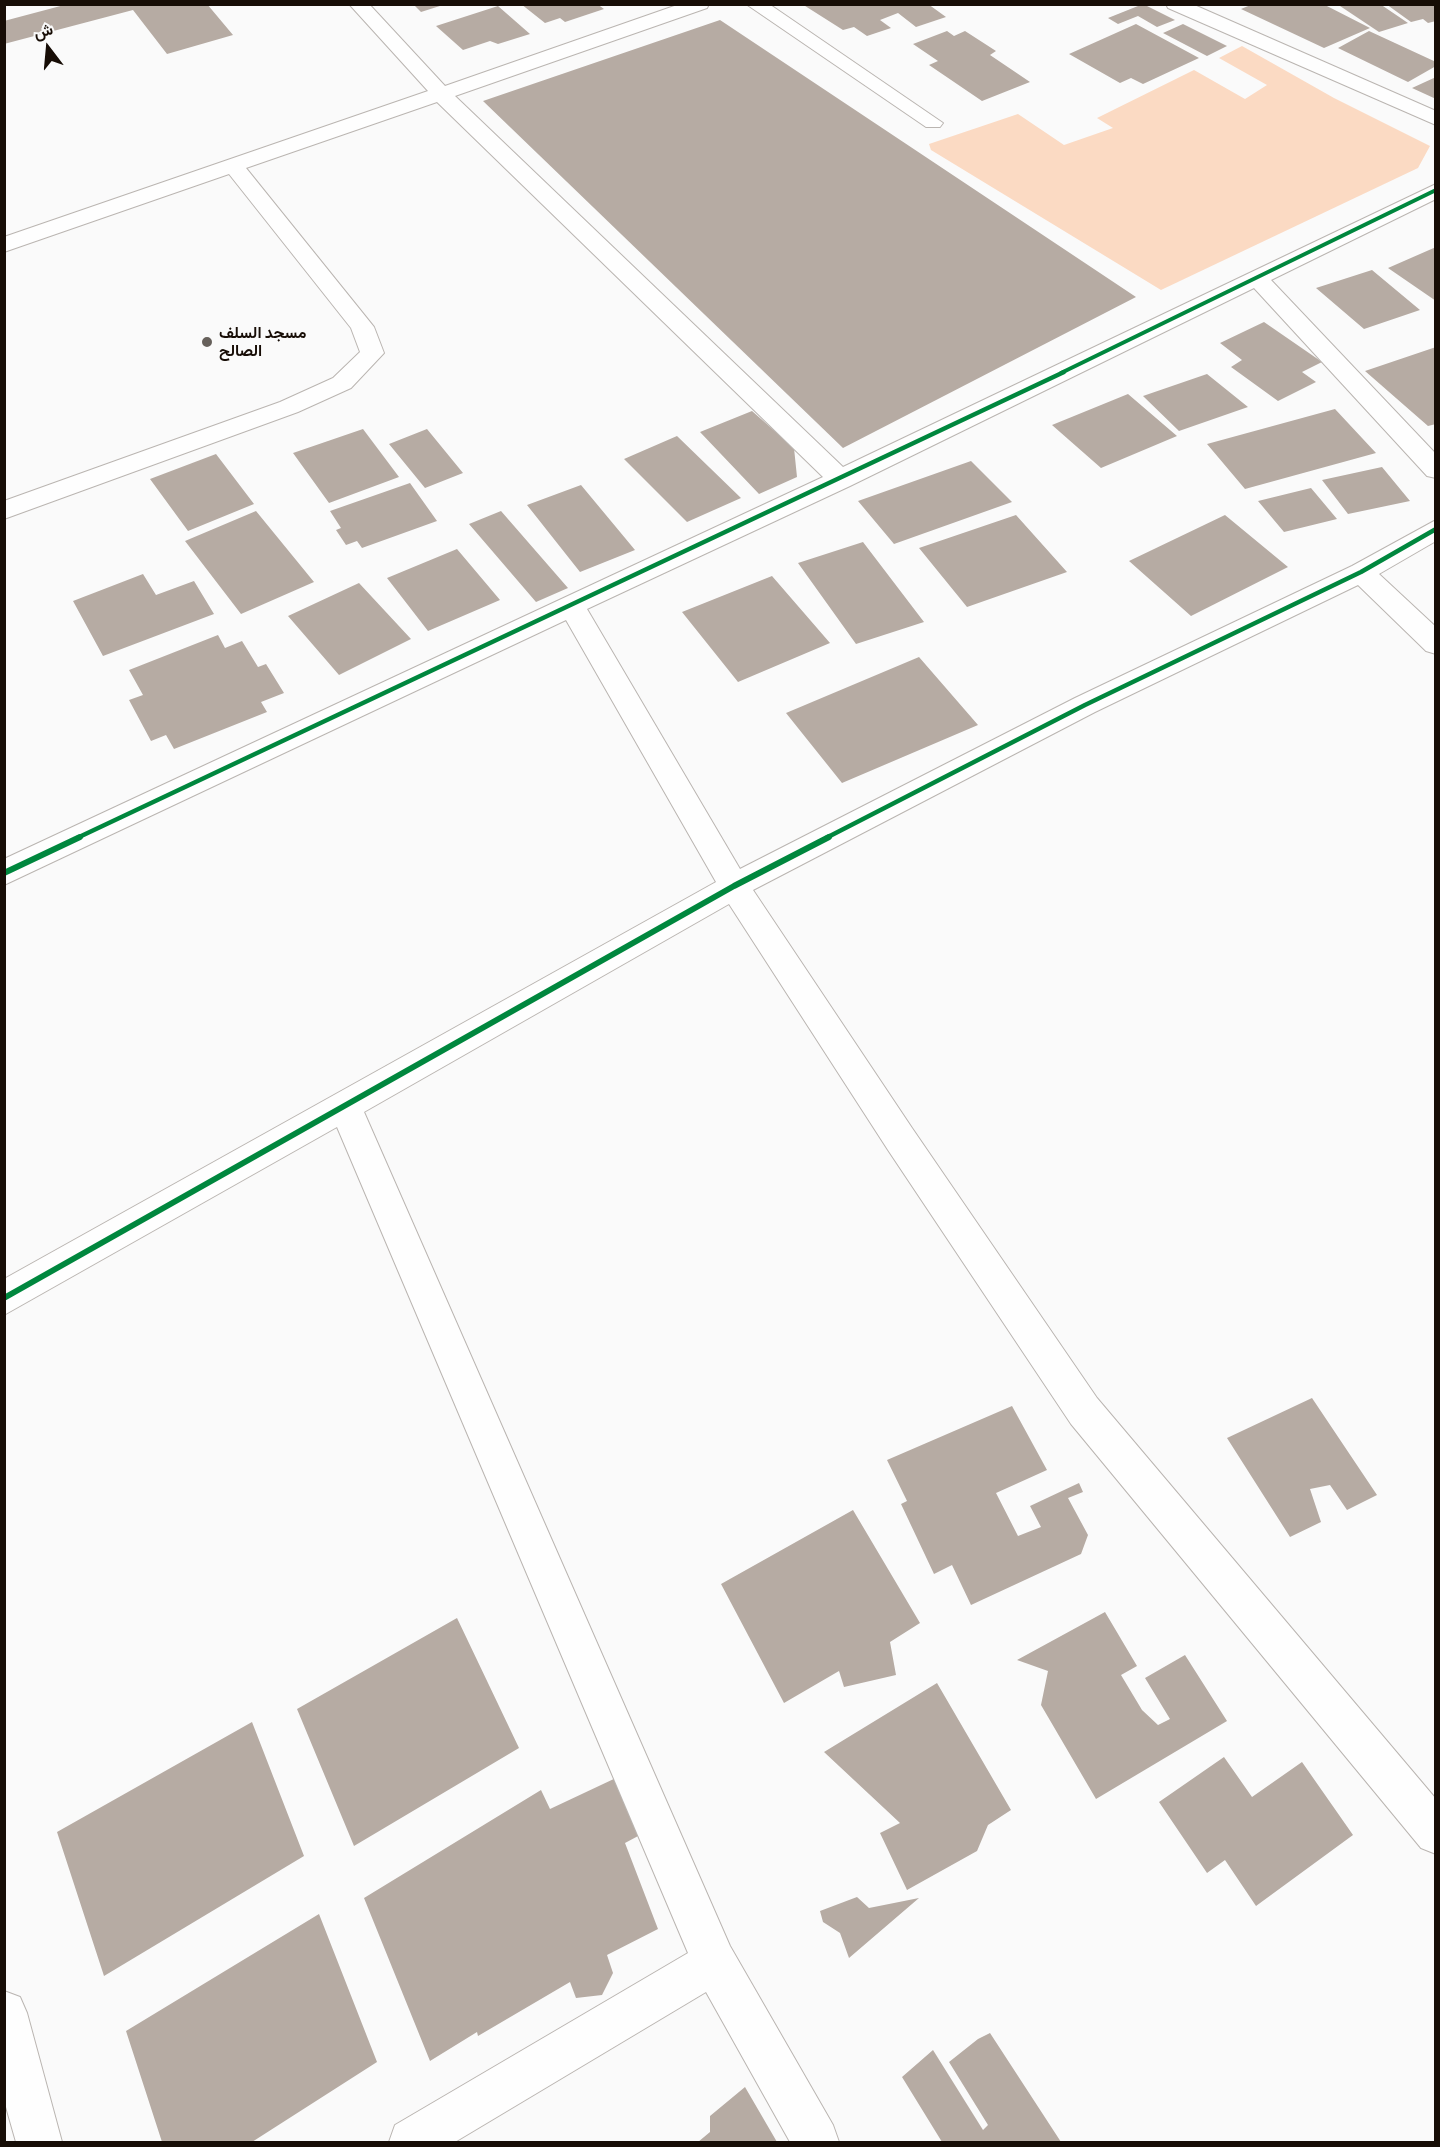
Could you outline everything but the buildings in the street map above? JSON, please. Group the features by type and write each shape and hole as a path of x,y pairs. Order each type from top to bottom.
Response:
{"street":[{"path":"358,4 442,95 841,480"},
{"path":"4,245 700,4"},
{"path":"755,4 933,123"},
{"path":"1175,4 1434,117"},
{"path":"4,511 289,407 342,383 372,353 362,327 234,167"},
{"path":"4,873 841,480 1436,190"},
{"path":"1256,277 1436,470"},
{"path":"4,1298 734,886 1084,705 1361,572 1436,530"},
{"path":"1361,572 1436,644"},
{"path":"571,605 734,886 900,1139 1084,1412 1436,1833"},
{"path":"345,1107 714,1962 816,2142"},
{"path":"412,2142 714,1962"},
{"path":"4,2013 39,2142"}],"shaded area":[{"path":"1242,46 1334,98 1430,146 1418,168 1161,290 931,150 929,144 1018,114 1064,145 1113,128 1097,118 1194,70 1245,99 1267,85 1219,58"}],"cycle path":[{"path":"4,873 901,450 1436,190"},
{"path":"4,1298 734,886 1085,705 1361,572 1436,529"}],"place":[{"name":"مسجد السلف الصالح","path":"207,342"}]}
